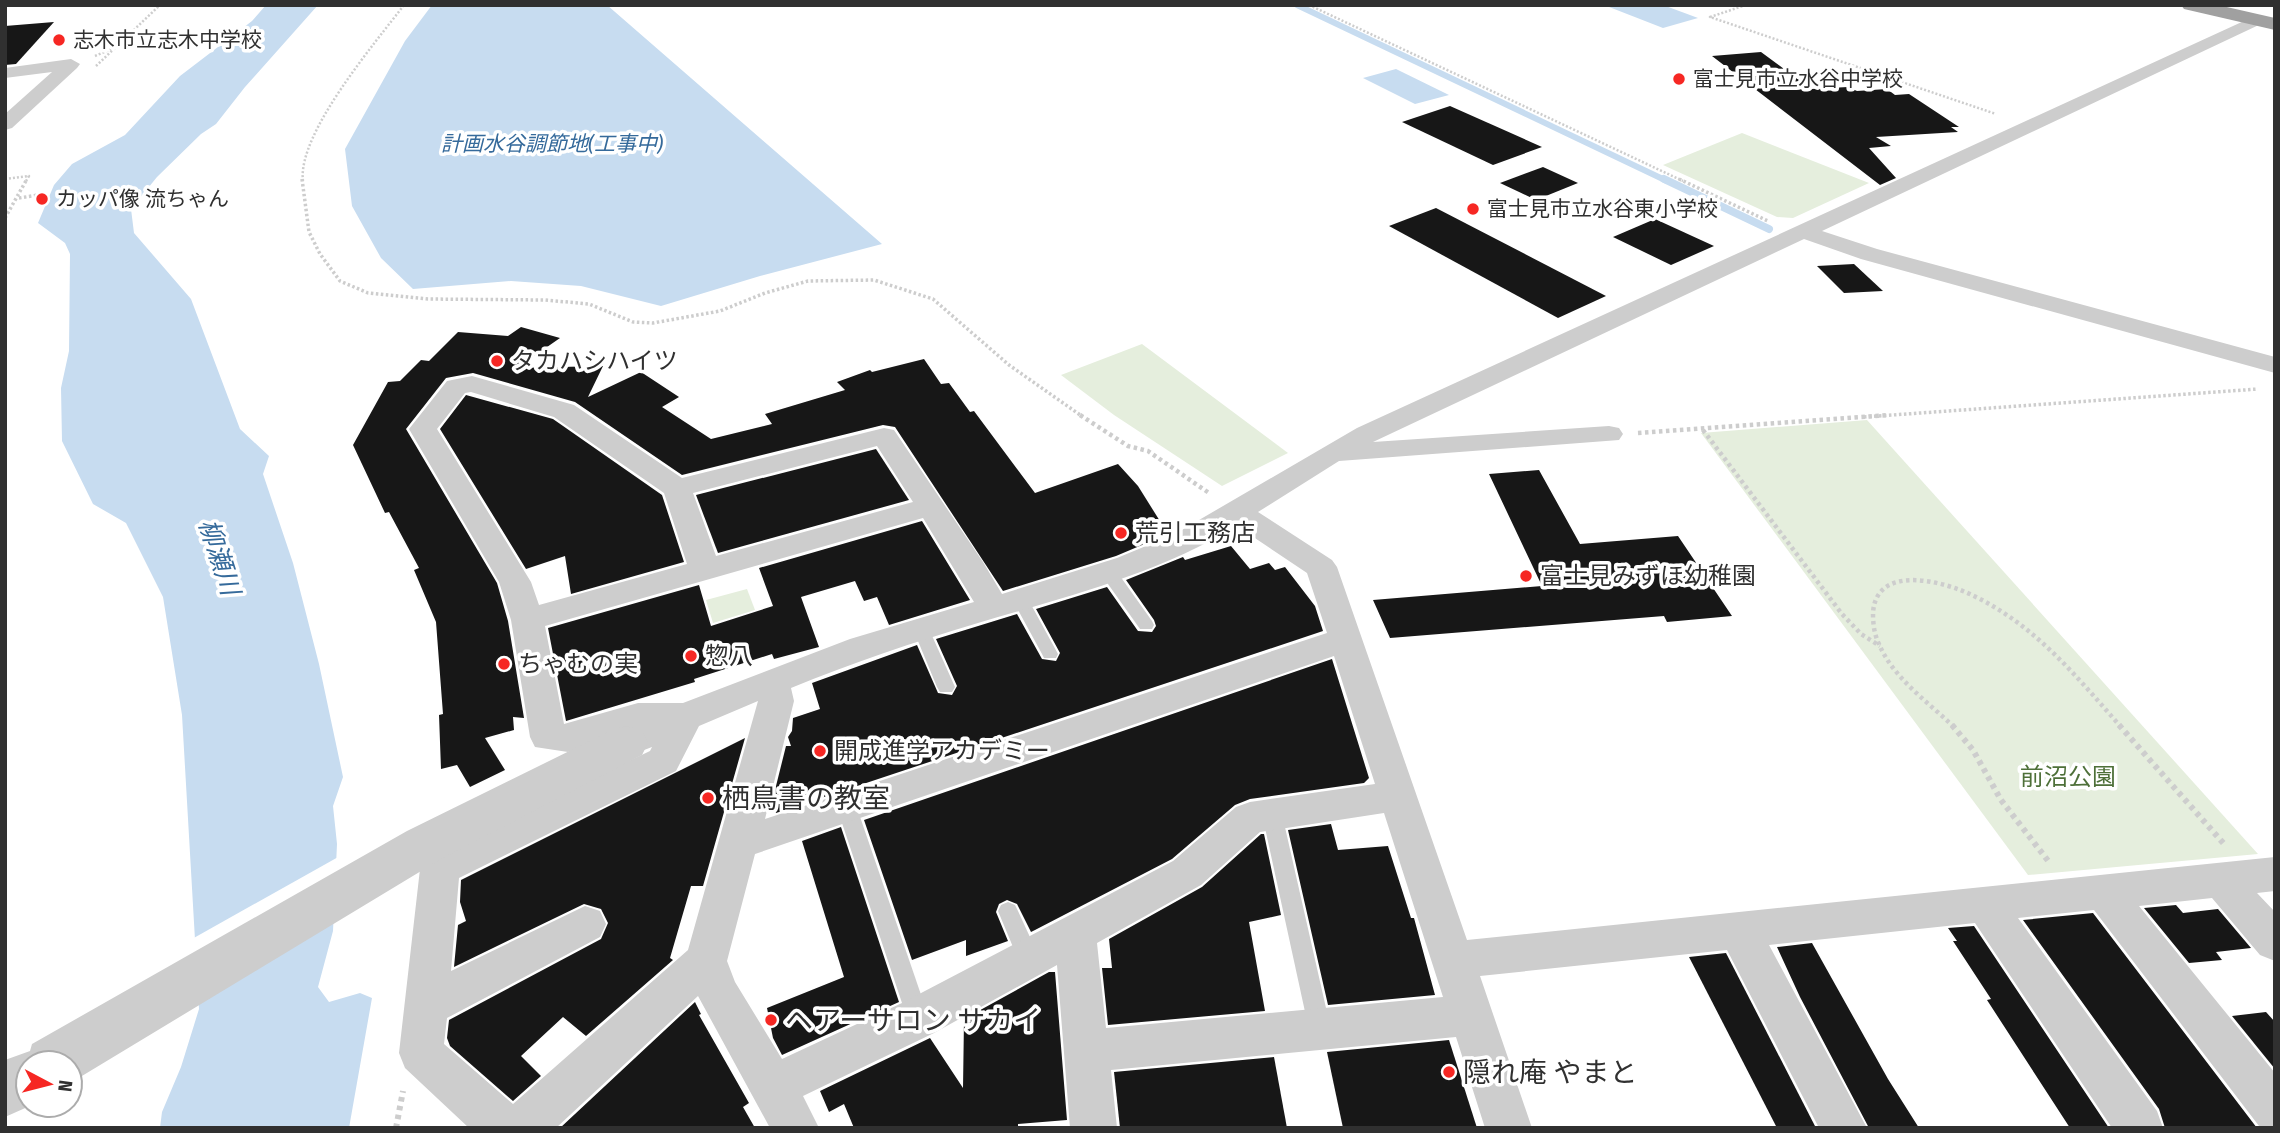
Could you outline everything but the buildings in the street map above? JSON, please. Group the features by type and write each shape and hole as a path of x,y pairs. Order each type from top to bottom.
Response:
{"highway":[{"path":"2191,5 2270,17"},
{"path":"2226,5 2270,17"}],"street":[{"path":"76,1049 424,845 626,743 840,655 1109,573 1163,551 1328,454 2029,125 2270,17"},
{"path":"5,74 71,64 8,118"},
{"path":"1796,236 2275,365"},
{"path":"685,717 638,716 569,738 548,737 527,620 515,582 423,429 456,387 472,384 564,411 677,488 705,570"},
{"path":"1328,454 1609,435"},
{"path":"677,488 884,436 929,508 972,569 1006,603"},
{"path":"527,620 929,508"},
{"path":"1235,511 1321,567 1509,1128"},
{"path":"740,842 1347,639"},
{"path":"521,1128 706,961 776,701 772,681"},
{"path":"504,1128 421,1053 440,869 663,761 685,717"},
{"path":"772,1087 918,1018 1187,873 1250,818 1398,796"},
{"path":"1454,960 2249,876 2275,942"},
{"path":"2089,893 2275,1110"},
{"path":"1984,903 2140,1128"},
{"path":"426,1006 585,924"},
{"path":"1738,929 1843,1128"},
{"path":"1075,935 1094,1128"},
{"path":"706,961 718,992 796,1128"},
{"path":"1087,1051 1471,1015"}],"lane":[{"path":"1109,573 1146,625"},
{"path":"1006,603 1050,654"},
{"path":"921,629 946,687"},
{"path":"847,808 918,1018"},
{"path":"1272,814 1320,1030"},
{"path":"1008,911 1029,959"}],"path":[{"path":"404,5 332,102 312,141 302,175 309,232 320,254 340,281 368,293 428,299 545,300 589,304 633,322 653,323 720,311 765,293 808,281 874,280 899,286 933,299 1009,365 1044,391 1128,446 1148,452 1235,511"},
{"path":"1309,5 1796,236"},
{"path":"1745,5 1710,17 2029,125"},
{"path":"5,179 29,176 5,218"},
{"path":"18,198 45,194"},
{"path":"1609,435 2261,388"},
{"path":"1702,429 1842,614 1861,634 1880,646"},
{"path":"2089,893 1994,790 1968,743 1903,679 1880,646 1873,608 1876,593 1887,584 1907,581 1937,582 1990,603 2051,648 2249,876"}],"green space":[{"path":"1742,133 1869,183 1793,218 1777,217 1663,165"},
{"path":"1142,344 1288,453 1222,486 1114,415 1061,375"},
{"name":"前沼公園","path":"1867,420 2258,854 2028,875 1701,433"},
{"path":"747,589 755,610 713,623 706,600"}],"water":[{"name":"柳瀬川","path":"266,5 318,5 216,124 201,134 157,177 131,209 134,233 191,299 240,429 269,456 263,474 293,563 319,664 343,777 333,806 337,844 333,931 318,987 329,1002 360,993 372,998 349,1128 160,1128 162,1112 181,1067 199,1009 182,715 163,597 126,523 93,504 62,441 61,388 69,351 70,254 65,243 38,223 54,185 72,164 125,135 180,76 252,21"},
{"name":"計画水谷調節地(工事中)","path":"432,5 607,5 882,244 760,276 661,306 581,286 511,281 413,289 381,258 352,206 345,149 405,41"},
{"path":"1604,5 1663,5 1698,18 1663,28"},
{"path":"1396,69 1449,95 1415,104 1363,78"}],"pier":[{"path":"340,856 337,919 196,1004 192,939"}],"waterway":[{"path":"1297,5 1667,181"},
{"path":"1664,179 1769,229"}],"place":[{"name":"志木市立志木中学校","path":"59,40"},
{"name":"富士見市立水谷中学校","path":"1679,79"},
{"name":"カッパ像 流ちゃん","path":"42,199"},
{"name":"富士見市立水谷東小学校","path":"1473,209"},
{"name":"タカハシハイツ","path":"497,361"},
{"name":"荒引工務店","path":"1121,533"},
{"name":"富士見みずほ幼稚園","path":"1526,576"},
{"name":"惣八","path":"691,656"},
{"name":"ちゃむの実","path":"504,664"},
{"name":"開成進学アカデミー","path":"820,751"},
{"name":"栖鳥書の教室","path":"708,798"},
{"name":"ヘアーサロン サカイ","path":"771,1020"},
{"name":"隠れ庵 やまと","path":"1449,1072"}]}
